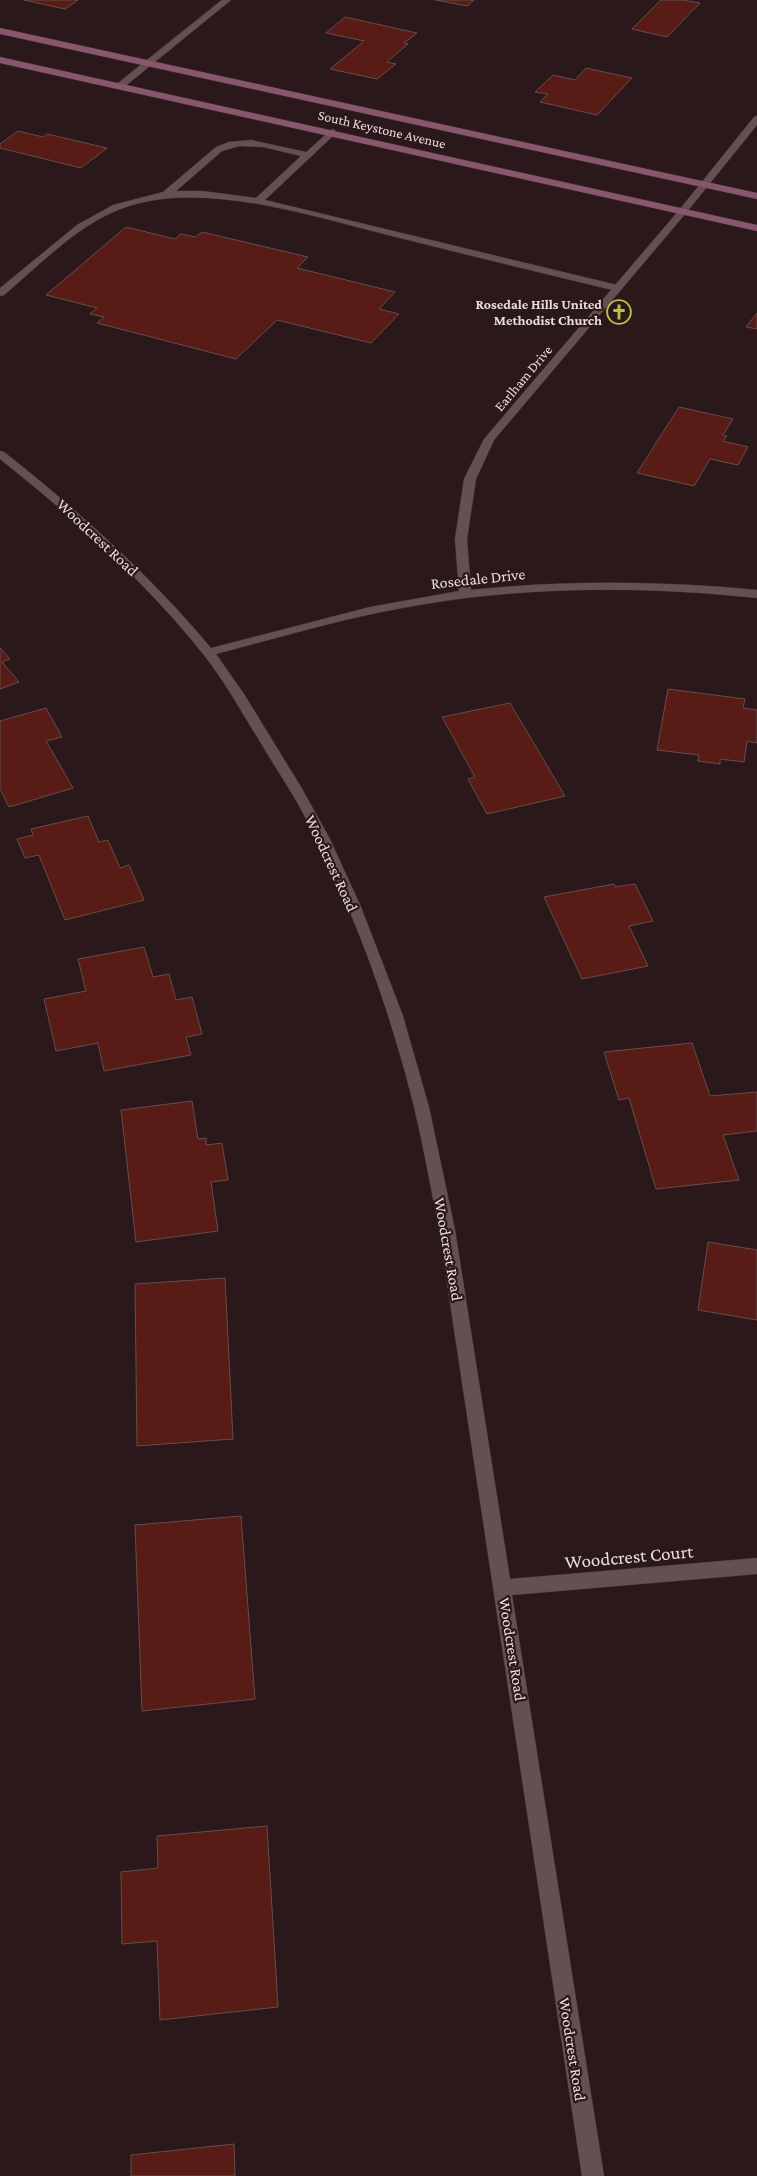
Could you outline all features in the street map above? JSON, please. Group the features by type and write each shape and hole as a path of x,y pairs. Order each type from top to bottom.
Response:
{"main road":[{"name":"South Keystone Avenue","path":"0,31 757,196"},
{"name":"South Keystone Avenue","path":"0,60 332,132 757,228"}],"street":[{"path":"120,86 227,0"},
{"name":"Earlham Drive","path":"465,594 461,539 470,480 490,439 683,211 757,119"},
{"path":"258,201 332,132"},
{"path":"164,196 219,149 229,144 261,144 308,155"},
{"path":"0,293 89,220 110,209 182,193 206,194 237,200 258,201 618,288"},
{"name":"Woodcrest Road","path":"0,454 45,488 116,551 153,589 208,652 233,687 304,802 346,888 386,992 417,1090 447,1230 504,1588 593,2176"},
{"name":"Rosedale Drive","path":"208,652 364,612 465,594 544,587 626,586 687,588 757,594"},
{"name":"Woodcrest Court","path":"504,1588 757,1566"}],"building":[{"path":"24,0 78,0 65,9"},
{"path":"435,0 474,0 467,6"},
{"path":"661,0 682,0 700,3 667,37 632,29"},
{"path":"345,17 417,33 404,43 408,44 387,62 396,64 377,79 330,69 364,41 326,33"},
{"path":"586,68 632,78 597,115 540,102 548,94 535,92 553,75 575,80"},
{"path":"18,131 43,137 47,134 107,148 81,168 0,148 0,144"},
{"path":"126,227 175,239 181,234 195,237 202,232 308,257 297,268 395,292 379,309 399,314 371,343 277,320 236,359 97,323 104,317 90,314 97,308 46,295"},
{"path":"757,313 757,329 746,327"},
{"path":"679,407 733,419 723,435 727,436 723,441 748,447 738,465 710,459 694,486 637,473"},
{"path":"0,648 10,659 2,662 19,682 0,689"},
{"path":"668,689 745,699 743,708 757,710 757,743 747,741 744,762 720,759 720,764 698,761 699,755 657,750"},
{"path":"510,703 565,796 487,814 468,779 475,777 442,717"},
{"path":"46,708 62,737 46,741 73,788 9,807 0,789 0,721"},
{"path":"88,816 99,842 108,840 120,868 129,865 144,900 65,920 39,855 25,858 17,839 33,835 31,829"},
{"path":"614,884 615,887 635,884 653,921 629,926 648,966 582,979 544,897"},
{"path":"144,947 153,977 169,974 176,1000 192,997 202,1034 186,1037 191,1055 104,1071 98,1043 56,1051 44,999 86,991 78,959"},
{"path":"692,1043 710,1096 757,1092 757,1131 723,1135 739,1180 656,1189 629,1098 619,1100 604,1052"},
{"path":"192,1101 198,1139 206,1138 206,1145 222,1143 228,1180 211,1182 218,1231 136,1242 121,1110"},
{"path":"708,1242 757,1250 757,1320 698,1310"},
{"path":"225,1278 233,1439 137,1446 135,1284"},
{"path":"241,1516 255,1699 142,1711 135,1525"},
{"path":"267,1826 278,2007 160,2020 157,1941 122,1944 121,1872 158,1868 157,1836"},
{"path":"234,2144 235,2176 131,2176 131,2155"}],"place":[{"name":"Rosedale Hills United Methodist Church","path":"619,312"}]}
